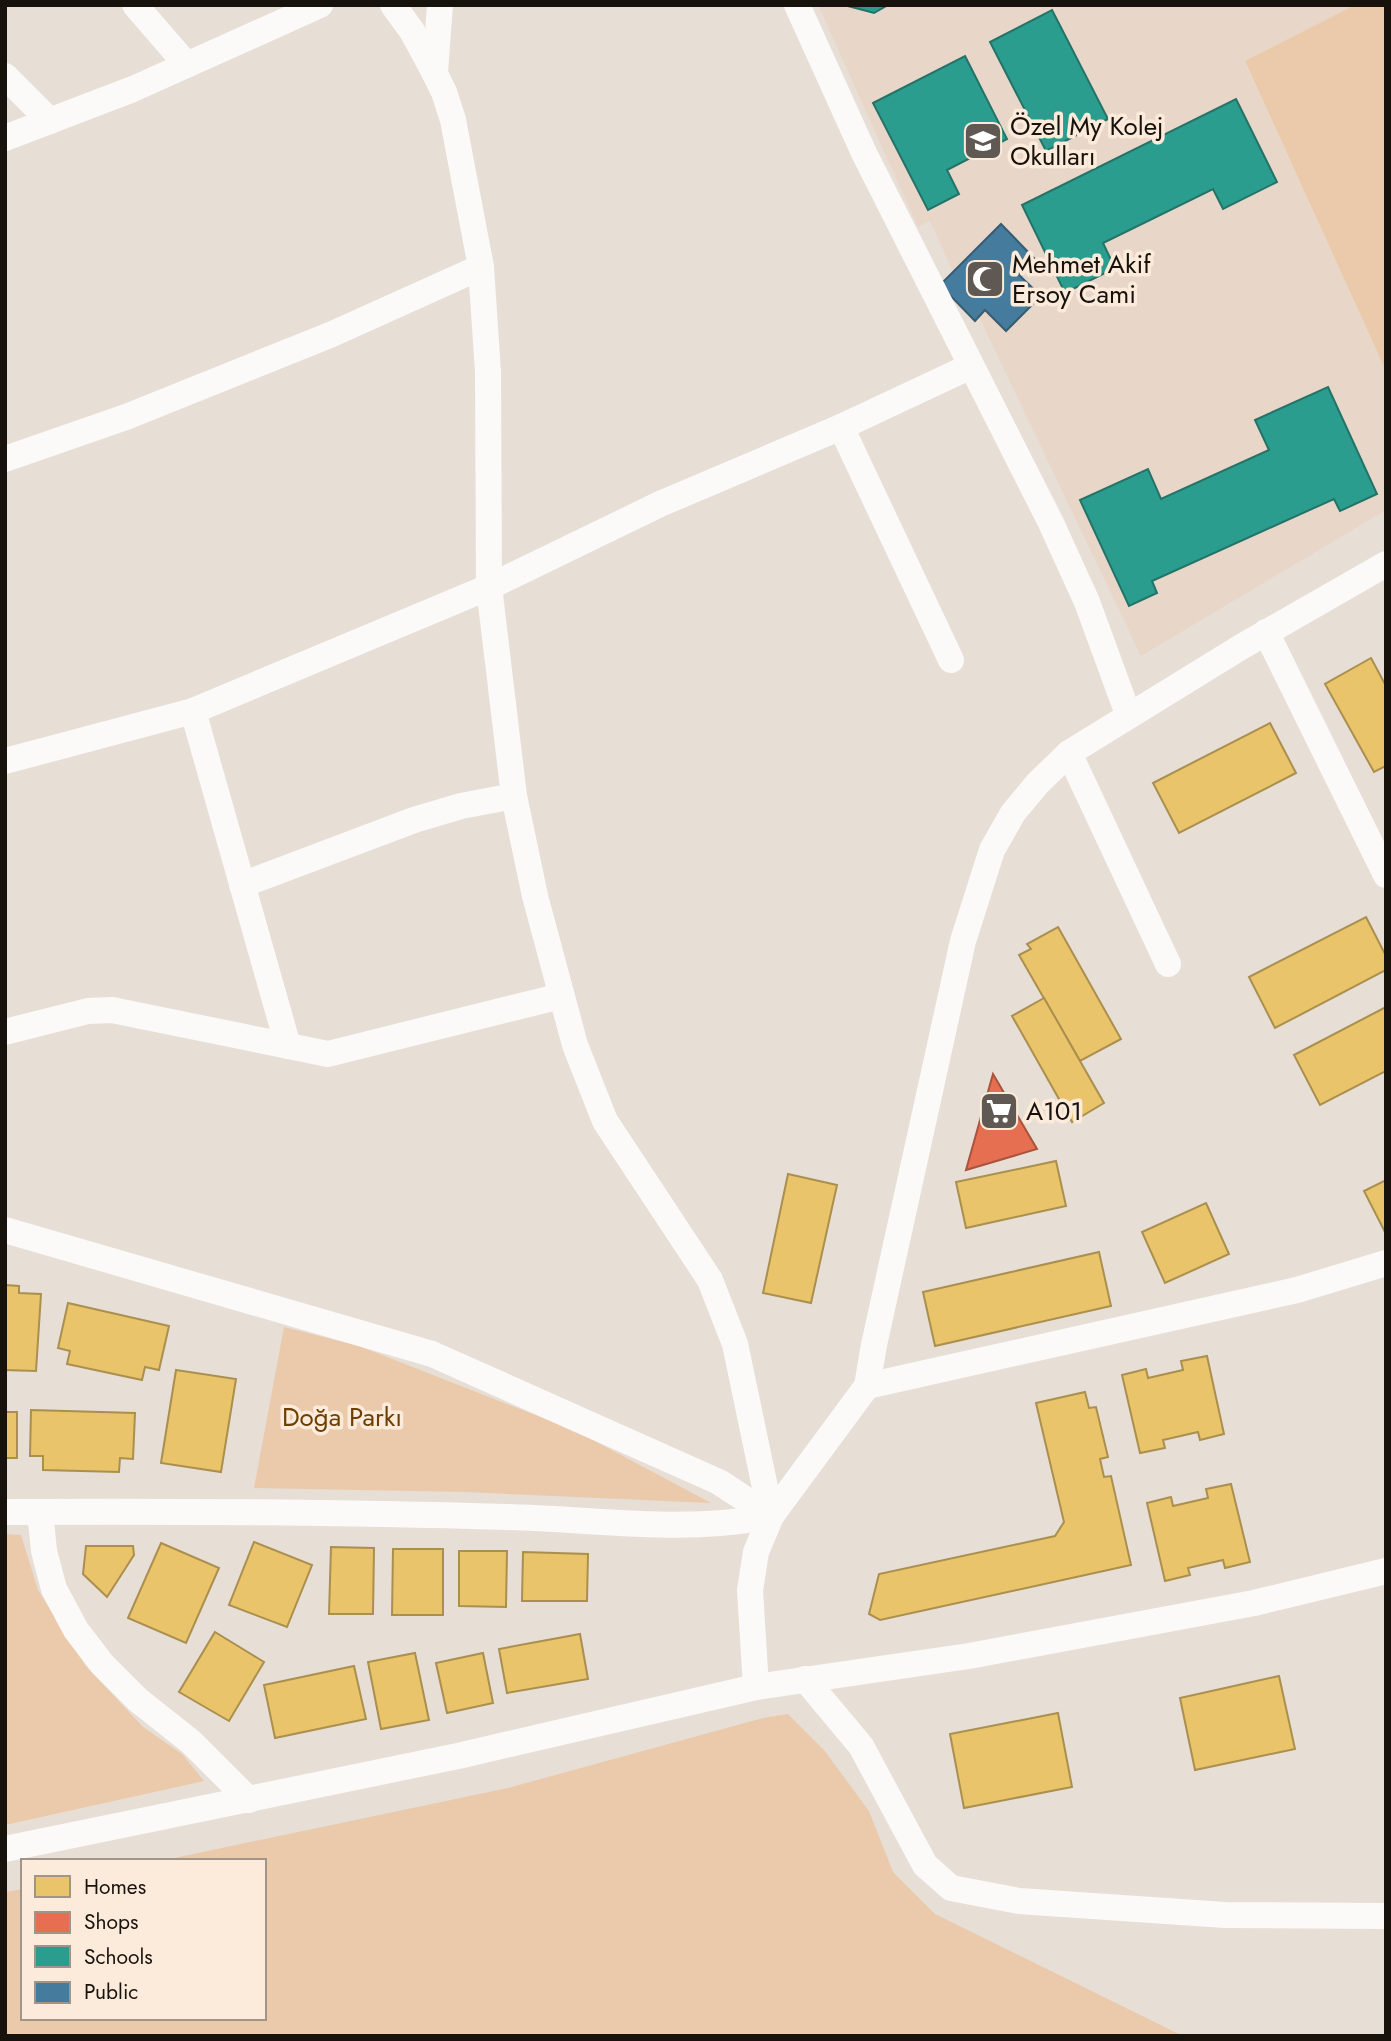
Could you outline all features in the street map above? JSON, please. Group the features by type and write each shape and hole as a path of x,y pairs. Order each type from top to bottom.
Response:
{"street":[{"path":"135,5 187,65"},
{"path":"5,138 187,65 320,5"},
{"path":"393,5 412,31 435,74 453,120 481,267 488,372 489,587 514,796 535,896 575,1045 605,1121 710,1280 735,1343 771,1516"},
{"path":"435,74 440,5"},
{"path":"797,5 864,153 1051,523 1083,594 1128,714"},
{"path":"5,76 50,121"},
{"path":"5,459 126,417 330,335 481,267"},
{"path":"5,761 193,711 489,587 660,504 841,427 971,366"},
{"path":"841,427 951,660"},
{"path":"756,1687 750,1590 756,1552 771,1516 867,1386 960,953 992,850 1013,813 1038,783 1069,753 1128,714 1386,564"},
{"path":"1266,632 1386,875"},
{"path":"193,711 288,1046"},
{"path":"1069,753 1168,964"},
{"path":"242,885 414,820 461,806 514,796"},
{"path":"5,1032 88,1011 112,1010 328,1054 561,996"},
{"path":"5,1230 432,1354 719,1482 771,1516"},
{"path":"867,1386 1297,1290 1386,1263"},
{"path":"5,1512 508,1517 700,1525 771,1516"},
{"path":"40,1512 44,1551 54,1589 76,1630 102,1664 138,1700 191,1742 249,1800"},
{"path":"5,1849 458,1756 756,1687 969,1656 1240,1606 1386,1571"},
{"path":"805,1679 861,1746 925,1865 951,1888 1019,1902 1225,1915 1386,1916"}],"shaded area":[{"path":"818,5 1355,5 1245,62 1386,371 1386,510 1141,656 979,317 985,310 1006,330 1040,296 1018,274 1034,258 1001,224 953,272 930,221 918,227"}],"green space":[{"path":"1355,5 1386,5 1386,371 1245,61"},
{"name":"Doğa Parkı","path":"284,1327 359,1346 576,1431 711,1503 465,1492 254,1488"},
{"path":"5,1534 21,1535 38,1590 85,1665 143,1727 182,1754 204,1781 5,1825"},
{"path":"788,1714 824,1750 869,1811 893,1872 935,1914 1183,2036 5,2036 5,1892 21,1889 21,2020 266,2020 266,1859 170,1859 508,1788 763,1718"}],"building: Homes":[{"path":"1371,658 1386,686 1386,766 1374,772 1325,684"},
{"path":"1270,723 1296,773 1179,833 1153,783"},
{"path":"1366,917 1386,956 1386,970 1275,1028 1249,977"},
{"path":"1058,927 1121,1039 1080,1061 1019,955 1031,949 1027,944"},
{"path":"1044,998 1104,1103 1072,1122 1012,1016"},
{"path":"1386,1007 1386,1071 1320,1105 1294,1055"},
{"path":"1056,1161 1066,1206 966,1228 956,1182"},
{"path":"788,1174 837,1185 811,1303 763,1293"},
{"path":"1386,1180 1386,1234 1364,1191"},
{"path":"1206,1203 1229,1254 1165,1283 1142,1232"},
{"path":"1099,1252 1111,1306 935,1346 923,1292"},
{"path":"5,1285 19,1286 19,1293 41,1294 36,1371 5,1370"},
{"path":"68,1303 169,1326 159,1370 145,1367 142,1380 67,1364 70,1351 58,1348"},
{"path":"1207,1356 1224,1434 1200,1440 1198,1432 1163,1440 1165,1448 1140,1453 1122,1375 1146,1369 1148,1378 1183,1370 1181,1361"},
{"path":"176,1370 236,1379 221,1472 161,1463"},
{"path":"1085,1392 1089,1408 1096,1407 1108,1457 1100,1459 1104,1477 1111,1476 1131,1565 880,1620 869,1614 879,1574 1055,1536 1064,1522 1036,1403"},
{"path":"31,1410 135,1413 133,1459 120,1458 119,1472 43,1470 43,1456 30,1456"},
{"path":"5,1412 17,1412 17,1458 5,1458"},
{"path":"1231,1484 1250,1562 1225,1568 1223,1560 1188,1568 1190,1575 1165,1581 1147,1503 1171,1497 1173,1506 1208,1498 1206,1489"},
{"path":"254,1542 312,1565 287,1627 229,1605"},
{"path":"161,1543 219,1568 186,1643 128,1618"},
{"path":"86,1546 133,1546 134,1555 107,1597 83,1574"},
{"path":"331,1547 374,1548 373,1614 329,1614"},
{"path":"393,1549 443,1549 443,1615 392,1615"},
{"path":"459,1551 507,1551 506,1607 459,1606"},
{"path":"523,1552 588,1554 587,1601 522,1601"},
{"path":"215,1632 264,1662 229,1721 179,1692"},
{"path":"580,1634 588,1679 507,1693 499,1649"},
{"path":"415,1653 429,1720 381,1729 368,1662"},
{"path":"483,1653 493,1703 447,1713 436,1663"},
{"path":"354,1666 366,1719 275,1738 264,1685"},
{"path":"1279,1676 1295,1749 1195,1770 1180,1698"},
{"path":"1058,1713 1072,1787 964,1808 950,1734"}],"building: Shops":[{"name":"A101","path":"993,1074 1037,1149 966,1170"}],"building: Schools":[{"path":"844,5 888,5 874,13"},
{"path":"1052,10 1108,119 1046,151 990,42"},
{"path":"965,56 1007,139 947,170 959,194 928,210 873,103"},
{"path":"1236,99 1277,182 1223,209 1213,189 1103,243 1115,268 1065,293 1022,205"},
{"path":"1328,387 1377,494 1340,511 1334,499 1152,581 1157,593 1129,606 1080,500 1148,469 1161,499 1269,450 1255,420"}],"building: Public":[{"name":"Mehmet Akif Ersoy Cami","path":"1001,224 1034,258 1018,274 1041,296 1006,331 985,310 975,321 940,285"}],"place":[{"name":"Özel My Kolej Okulları","path":"983,141"},
{"name":"Mehmet Akif Ersoy Cami","path":"985,279"},
{"name":"A101","path":"999,1111"}]}
